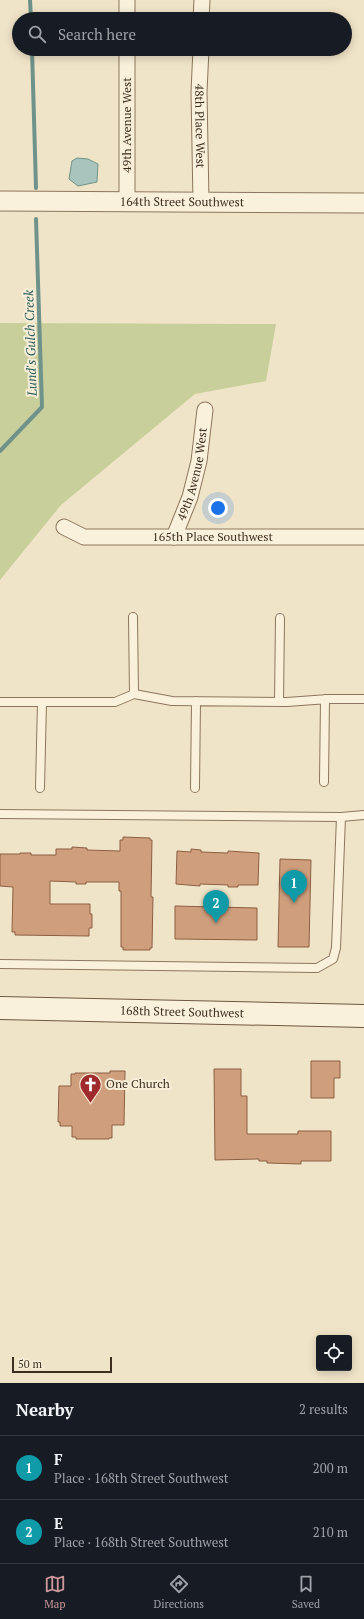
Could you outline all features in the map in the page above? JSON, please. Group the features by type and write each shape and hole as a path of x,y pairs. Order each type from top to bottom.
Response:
{"main road":[{"name":"168th Street Southwest","path":"0,1008 364,1016"}],"street":[{"path":"127,0 127,12"},
{"path":"201,12 202,0"},
{"name":"49th Avenue West","path":"127,56 127,202"},
{"name":"48th Place West","path":"200,56 201,202"},
{"name":"164th Street Southwest","path":"0,201 364,203"},
{"name":"49th Avenue West","path":"174,537 190,497 199,462 205,410"},
{"name":"165th Place Southwest","path":"64,526 84,537 364,537"}],"lane":[{"path":"133,617 134,694"},
{"path":"279,702 280,618"},
{"path":"0,702 115,702 134,694 172,701 279,702 325,699 364,699"},
{"path":"324,782 325,699"},
{"path":"195,788 196,701"},
{"path":"40,788 42,702"},
{"path":"0,814 341,817 364,815"},
{"path":"0,964 317,968 332,959 336,948 341,817"}],"green space":[{"path":"0,323 276,324 266,381 195,394 61,505 0,580"}],"water":[{"path":"77,158 88,159 98,164 97,182 78,186 69,179 72,161"}],"building":[{"path":"123,837 150,838 150,840 152,840 151,897 153,897 152,948 150,948 150,950 123,950 123,947 121,947 121,891 119,891 119,882 86,882 86,884 76,884 76,882 50,881 50,904 90,904 92,928 89,928 89,936 15,935 15,932 12,932 13,887 0,886 0,854 31,853 31,855 56,855 56,849 72,849 72,847 87,848 87,850 120,851 120,840 123,840"},
{"path":"191,849 201,850 201,852 228,853 228,851 259,853 258,885 238,885 238,887 228,887 228,885 200,884 200,886 176,884 177,851 191,852"},
{"path":"280,859 311,860 309,947 278,947"},
{"path":"175,906 257,908 257,940 175,939"},
{"path":"311,1061 340,1061 340,1078 334,1078 334,1098 311,1098"},
{"path":"214,1069 241,1069 241,1096 247,1096 247,1134 298,1134 298,1131 331,1131 331,1161 301,1161 301,1164 267,1163 267,1161 259,1161 259,1159 215,1160"},
{"name":"One Church","path":"110,1071 125,1071 124,1125 112,1125 112,1138 109,1139 76,1139 76,1137 72,1137 72,1126 60,1126 60,1122 58,1122 59,1086 71,1086 71,1074 110,1073"}],"waterway":[{"name":"Lund's Gulch Creek","path":"30,0 31,12"},
{"name":"Lund's Gulch Creek","path":"32,56 36,188"},
{"name":"Lund's Gulch Creek","path":"0,451 42,407 36,219"}],"place":[{"name":"F","path":"294,903"},
{"name":"E","path":"216,923"},
{"name":"One Church","path":"91,1104"}]}
